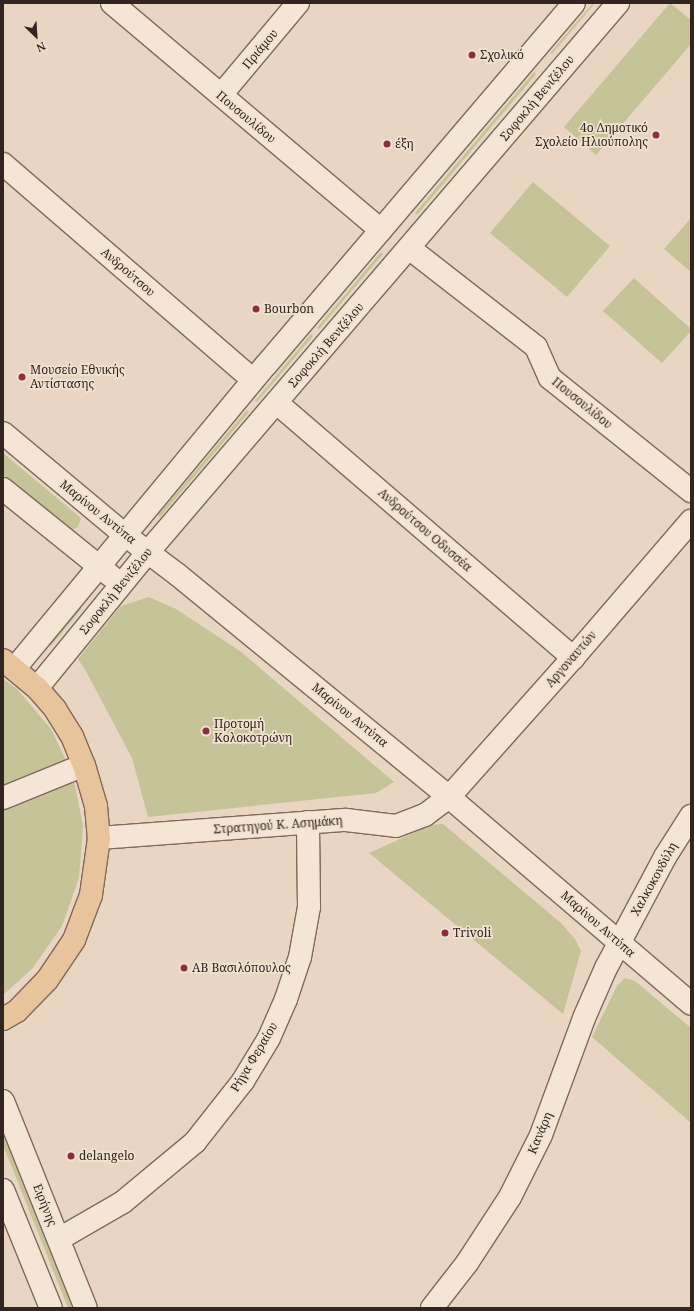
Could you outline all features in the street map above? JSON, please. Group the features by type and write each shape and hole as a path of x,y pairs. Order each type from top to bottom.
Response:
{"main road":[{"path":"9,664 37,688 55,709 75,743 84,765 96,806 99,838 91,895 74,940 46,980 10,1015"}],"street":[{"name":"Πουσουλίδου","path":"112,3 380,230"},
{"name":"Πριάμου","path":"221,95 298,3"},
{"path":"9,664 99,567 253,380 574,3"},
{"name":"Σοφοκλή Βενιζέλου","path":"37,688 148,552 618,3"},
{"name":"Ανδρούτσου","path":"3,164 253,380"},
{"name":"Πουσουλίδου","path":"409,248 536,347 550,378 691,491"},
{"name":"Ανδρούτσου Οδυσσέα","path":"277,403 573,658"},
{"name":"Μαρίνου Αντύπα","path":"3,433 125,535 148,552 449,797 691,1004"},
{"path":"3,489 121,585"},
{"name":"Αργοναυτών","path":"449,797 573,658 691,521"},
{"path":"3,798 72,770"},
{"name":"Στρατηγού Κ. Ασημάκη","path":"99,838 346,820 396,826 425,815 449,797"},
{"name":"Χαλκοκονδύλη","path":"620,943 665,857 691,816"},
{"name":"Ρήγα Φεραίου","path":"59,1239 123,1202 195,1142 246,1075 269,1038 286,999 300,957 309,907 308,822"},
{"name":"Κανάρη","path":"432,1308 467,1263 510,1197 541,1135 584,1018 606,968 620,943"},
{"path":"3,1030 10,1015"},
{"name":"Ειρήνης","path":"3,1101 86,1308"},
{"path":"3,1190 51,1308"}],"shaded area":[{"path":"593,3 595,3 552,54 550,53"},
{"path":"670,3 691,20 691,44 596,155 564,127"},
{"path":"534,72 536,74 417,215 415,213"},
{"path":"533,182 610,246 567,297 490,233"},
{"path":"691,218 691,272 664,249"},
{"path":"381,252 383,254 319,329 317,328"},
{"path":"634,278 691,329 691,331 662,363 603,311"},
{"path":"311,334 313,336 257,402 255,401"},
{"path":"247,410 249,412 160,517 158,515"},
{"path":"3,453 81,518 78,527 69,531 3,475"},
{"path":"149,597 176,609 240,651 394,782 376,793 148,817 132,758 78,659 121,606"},
{"path":"80,607 82,608 51,646 49,644"},
{"path":"3,679 17,689 51,729 73,775 83,826 79,878 62,926 32,969 3,995"},
{"path":"443,824 561,923 575,939 581,951 563,1014 369,853 431,825"},
{"path":"625,978 635,981 691,1028 691,1123 592,1037 617,986"},
{"path":"3,1131 74,1308 68,1308 3,1145"}],"place":[{"name":"Σχολικό","path":"472,55"},
{"name":"4ο Δημοτικό Σχολείο Ηλιούπολης","path":"656,135"},
{"name":"έξη","path":"387,144"},
{"name":"Bourbon","path":"256,309"},
{"name":"Μουσείο Εθνικής Αντίστασης","path":"22,377"},
{"name":"Προτομή Κολοκοτρώνη","path":"206,731"},
{"name":"Trivoli","path":"445,933"},
{"name":"ΑΒ Βασιλόπουλος","path":"184,968"},
{"name":"delangelo","path":"71,1156"}]}
